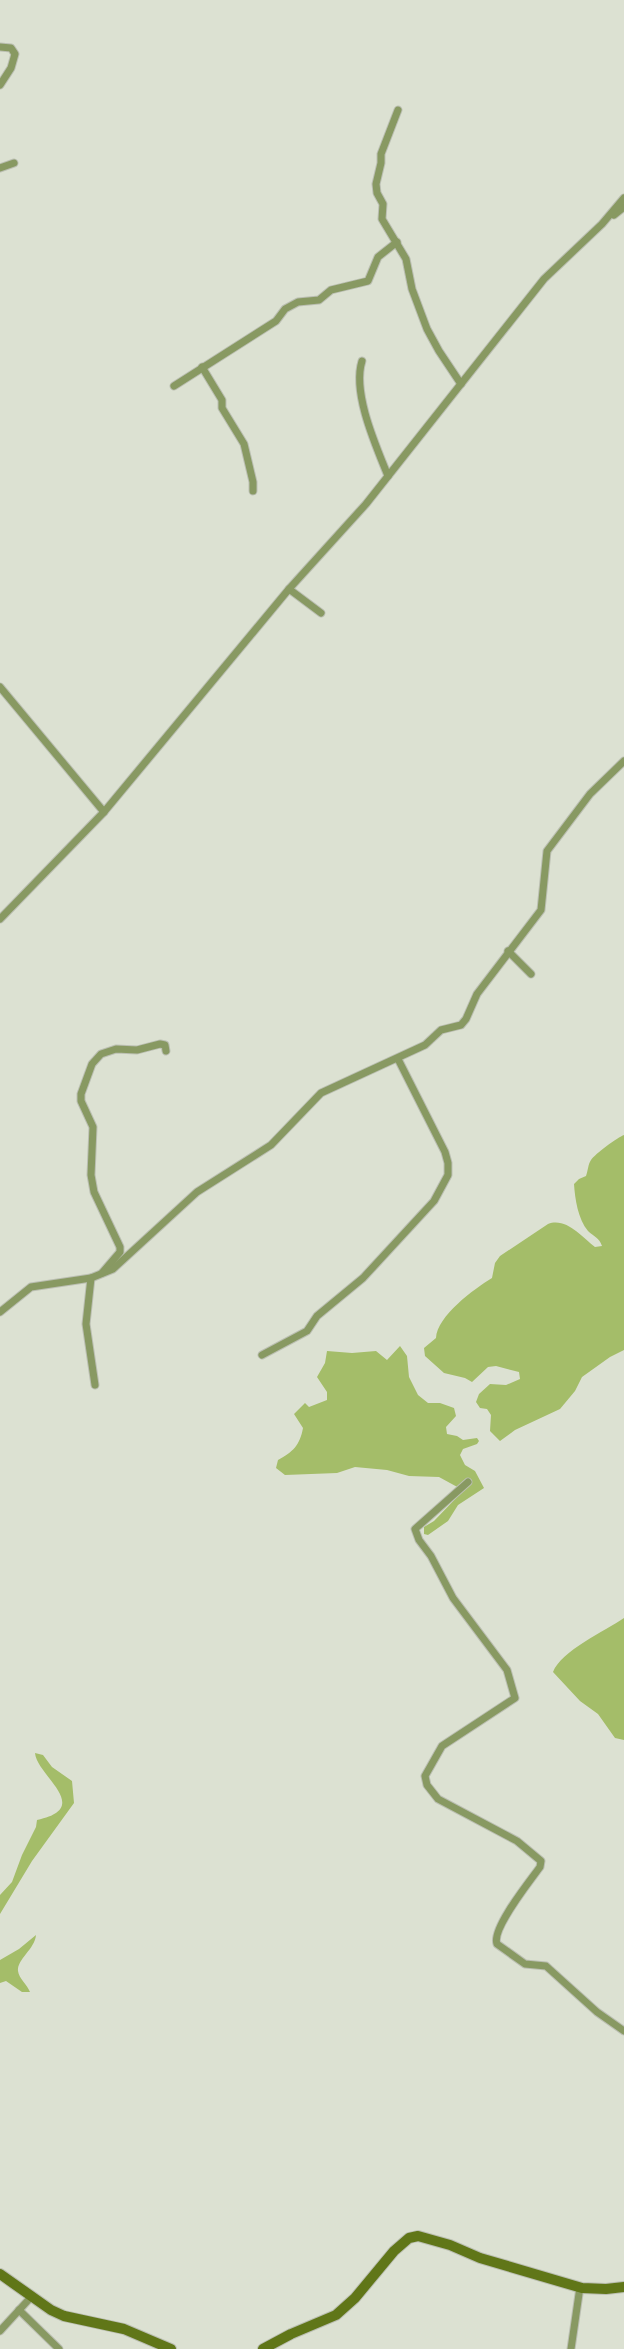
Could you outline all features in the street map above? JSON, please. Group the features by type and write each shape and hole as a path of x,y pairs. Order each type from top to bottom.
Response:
{"street":[{"path":"0,47 11,48 15,54 9,73 0,85"},
{"path":"398,110 381,154 376,186 376,193 383,204 382,220 406,259 412,289 427,329 461,384"},
{"path":"0,168 14,163"},
{"path":"602,224 624,198"},
{"path":"0,919 104,812 288,589 366,504 544,279 602,224 624,207"},
{"path":"174,386 276,321 283,311 295,304 319,300 331,290 368,281 378,256 396,242"},
{"path":"362,361 359,374 365,411 388,476"},
{"path":"202,367 222,400 222,408 244,444 253,482 253,491"},
{"path":"288,589 321,613"},
{"path":"0,687 104,812"},
{"path":"0,1312 31,1287 91,1278 113,1268 197,1192 272,1145 321,1093 428,1044 441,1030 454,1028 466,1019 477,994 541,910 547,851 590,794 624,760"},
{"path":"508,951 531,974"},
{"path":"100,1275 118,1255 120,1247 94,1192 92,1176 93,1127 81,1101 81,1094 92,1064 101,1054 116,1049 137,1050 160,1044 165,1045 166,1051"},
{"path":"262,1355 301,1336 323,1311 363,1278 434,1200 448,1176 448,1163 445,1152 398,1059"},
{"path":"91,1278 86,1324 95,1385"},
{"path":"468,1482 415,1529 419,1540 431,1556 453,1598 507,1670 515,1698 442,1746 425,1776 427,1785 438,1799 517,1841 540,1861 540,1866 496,1935 497,1944 525,1964 546,1966 597,2012 609,2019 624,2032"},
{"path":"263,2349 291,2334 336,2315 355,2298 382,2263 409,2238 422,2236 463,2251 580,2287 606,2290 624,2287"},
{"path":"0,2274 51,2310 64,2316 124,2329 172,2349"},
{"path":"570,2349 580,2287"},
{"path":"0,2331 32,2296"},
{"path":"20,2310 59,2349"}],"green space":[{"path":"624,1135 624,1350 610,1357 582,1377 575,1391 560,1409 515,1430 500,1441 490,1431 491,1415 487,1409 480,1408 476,1402 479,1394 490,1384 506,1385 520,1379 519,1372 496,1366 488,1367 472,1382 465,1378 444,1373 425,1356 424,1348 436,1338 438,1330 449,1312 492,1278 495,1263 500,1256 548,1224 561,1223 579,1233 595,1247 602,1246 598,1239 588,1231 579,1215 574,1184 586,1176 589,1163 593,1157"},
{"path":"400,1346 407,1356 409,1377 418,1395 428,1403 440,1403 454,1408 456,1416 446,1427 447,1434 457,1436 463,1440 477,1438 479,1441 477,1444 463,1449 460,1455 465,1465 475,1471 484,1488 458,1505 448,1521 428,1535 424,1534 424,1527 434,1521 461,1493 461,1489 439,1477 409,1476 387,1470 355,1467 337,1473 285,1475 276,1468 278,1460 295,1447 302,1434 303,1428 294,1414 305,1403 309,1407 327,1400 327,1392 317,1377 325,1363 327,1351 352,1353 376,1351 387,1360"},
{"path":"624,1618 624,1740 615,1738 598,1714 580,1701 553,1672 558,1664 574,1649"},
{"path":"35,1753 43,1755 52,1767 72,1781 74,1803 32,1861 0,1914 0,1895 12,1882 22,1855 36,1827 37,1820 53,1815 61,1808 62,1800 58,1791 38,1762"},
{"path":"36,1935 33,1945 18,1967 20,1977 30,1992 22,1992 6,1981 0,1983 0,1960 19,1949"}]}
